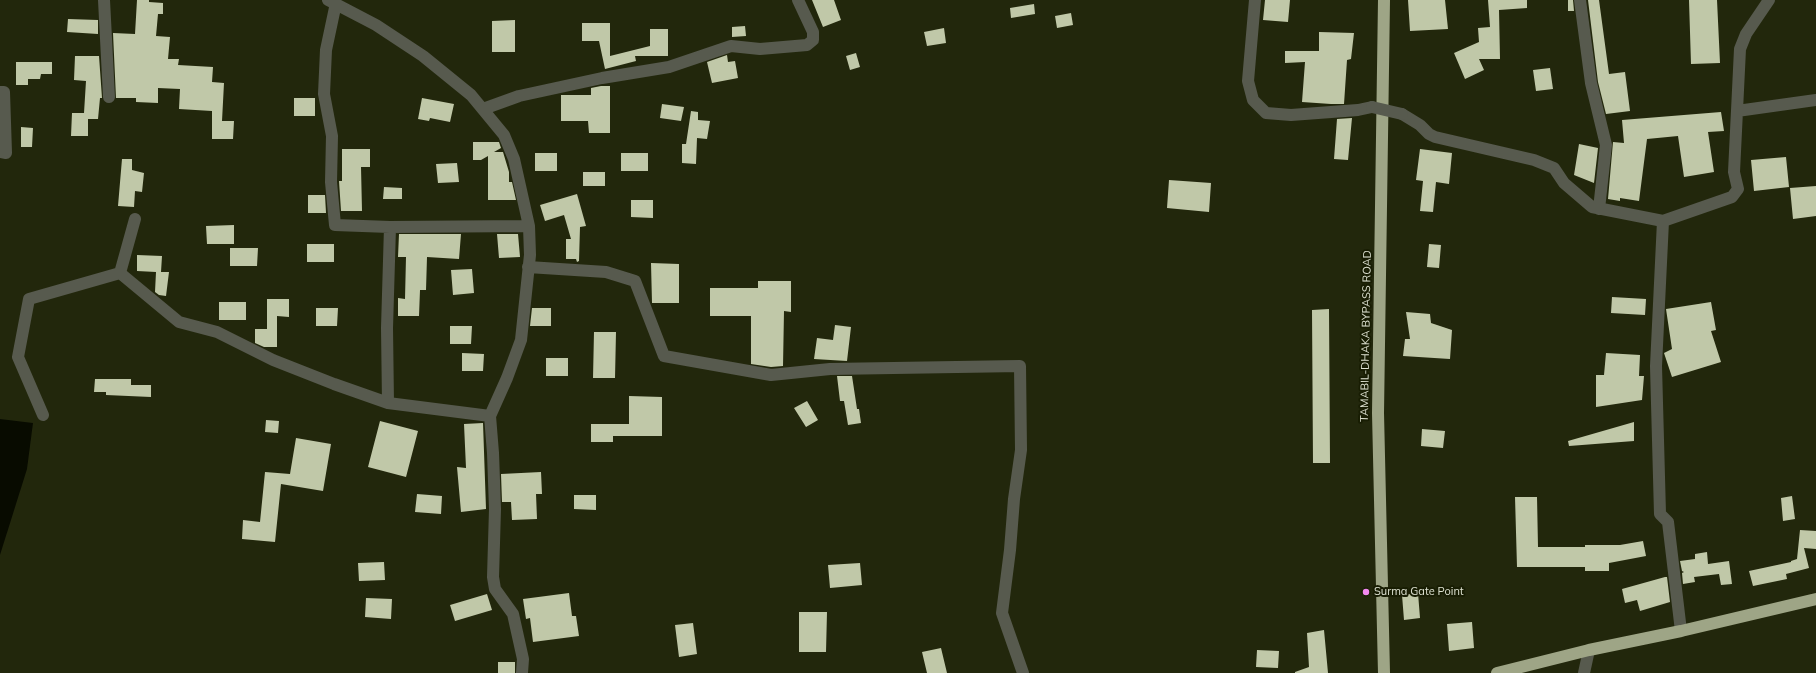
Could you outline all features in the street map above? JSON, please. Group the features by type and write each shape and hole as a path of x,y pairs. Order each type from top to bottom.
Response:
{"highway":[{"name":"TAMABIL-DHAKA BYPASS ROAD","path":"1384,0 1378,414 1384,673"},
{"path":"1497,673 1589,650 1681,631 1816,599"}],"street":[{"path":"104,0 109,97"},
{"path":"482,109 519,96 602,78 669,67 731,46 760,49 807,45 813,40 813,32 798,0"},
{"path":"1256,0 1248,82 1253,100 1266,113 1291,115 1358,110 1372,107 1402,114 1435,137 1534,160 1554,168 1564,183 1592,207 1663,222 1732,197 1738,189 1734,172 1740,49 1746,34 1769,0"},
{"path":"1580,0 1591,83 1606,145 1599,209"},
{"path":"522,673 523,659 513,614 496,589 493,577 493,453 490,416 507,378 521,340 528,267 529,226 514,159 504,135 471,95 423,56 376,25 332,2 326,50 324,94 332,136 331,182 335,225 390,227 529,226"},
{"path":"0,92 4,92 6,153 0,152"},
{"path":"1737,112 1816,100"},
{"path":"120,273 136,219"},
{"path":"1663,222 1656,366 1660,514 1668,522 1681,631"},
{"path":"388,403 387,328 390,227"},
{"path":"528,267 606,272 635,281 664,356 771,375 830,369 1020,366 1021,450 1014,499 1010,550 1002,613 1023,673"},
{"path":"120,273 179,322 217,332 273,360 388,403 490,416"},
{"path":"43,416 18,357 29,299 120,273"},
{"path":"1584,673 1589,650"}],"shaded area":[{"path":"0,419 33,423 27,469 0,555"}],"building":[{"path":"137,0 149,0 149,2 163,3 163,14 158,14 156,36 170,37 168,59 179,59 178,65 213,67 212,82 224,83 222,121 234,121 233,139 212,139 212,111 179,109 180,89 158,88 158,103 136,102 136,98 116,98 113,33 135,34"},
{"path":"812,0 834,0 841,20 823,27"},
{"path":"1265,0 1290,0 1288,22 1263,20"},
{"path":"1408,0 1445,0 1448,29 1410,31"},
{"path":"1488,0 1527,0 1527,8 1499,10 1500,59 1479,59 1484,70 1465,79 1454,53 1479,42 1478,28 1490,27"},
{"path":"1568,0 1573,0 1574,11 1568,11"},
{"path":"1588,0 1599,0 1609,74 1625,72 1630,111 1606,114 1598,82"},
{"path":"1689,0 1717,0 1720,63 1691,64"},
{"path":"1034,4 1035,14 1011,18 1010,8"},
{"path":"1071,13 1073,25 1057,28 1055,16"},
{"path":"68,19 98,20 98,34 67,32"},
{"path":"515,20 515,52 492,52 492,21"},
{"path":"582,23 610,23 610,56 650,46 650,29 668,29 668,56 635,56 636,61 605,69 599,41 582,41"},
{"path":"745,26 746,36 732,37 732,27"},
{"path":"944,28 946,43 927,46 924,32"},
{"path":"1319,32 1354,33 1351,59 1347,60 1344,104 1302,102 1305,62 1285,63 1285,51 1319,51"},
{"path":"856,53 860,67 850,70 846,56"},
{"path":"727,55 728,62 735,61 738,78 712,83 707,62"},
{"path":"75,56 99,56 102,98 100,98 98,119 88,119 88,136 71,136 72,113 84,113 86,81 74,80"},
{"path":"16,62 52,62 52,74 41,74 40,79 28,79 28,85 16,85"},
{"path":"1550,68 1553,89 1536,91 1533,70"},
{"path":"610,86 610,133 589,133 588,121 561,121 561,95 591,95 591,88"},
{"path":"294,98 315,98 315,116 294,116"},
{"path":"422,98 454,104 450,122 430,118 429,121 418,119"},
{"path":"662,104 684,107 681,121 660,118"},
{"path":"691,111 698,112 698,120 710,121 707,139 697,138 696,164 682,163 682,144 686,144"},
{"path":"1721,112 1724,131 1708,132 1714,172 1684,177 1678,136 1647,139 1639,201 1620,198 1620,201 1608,199 1613,142 1624,143 1622,120"},
{"path":"1352,118 1348,160 1334,159 1337,119"},
{"path":"21,127 33,128 32,147 21,147"},
{"path":"473,142 499,142 501,148 494,152 503,152 509,172 509,182 512,182 516,200 488,200 488,156 481,160 473,160"},
{"path":"1579,144 1598,148 1594,183 1574,175"},
{"path":"342,149 370,149 370,167 361,167 362,211 341,211 339,181 342,181"},
{"path":"1420,149 1452,153 1449,184 1436,182 1433,212 1420,211 1423,181 1416,180"},
{"path":"535,153 557,153 557,171 535,171"},
{"path":"621,153 648,153 648,171 621,171"},
{"path":"1786,157 1789,187 1754,191 1751,160"},
{"path":"122,159 132,159 132,170 144,173 142,192 135,191 134,207 118,206"},
{"path":"457,163 459,182 438,183 436,164"},
{"path":"583,172 605,172 605,186 583,186"},
{"path":"1169,180 1211,183 1209,212 1167,208"},
{"path":"1816,186 1816,216 1793,219 1790,188"},
{"path":"384,187 402,188 402,199 383,199"},
{"path":"577,194 586,226 580,227 579,261 577,262 576,259 566,259 566,239 571,239 564,215 545,221 540,205"},
{"path":"308,195 325,195 326,213 308,213"},
{"path":"631,200 653,200 653,218 631,217"},
{"path":"234,225 234,244 207,244 206,226"},
{"path":"399,234 461,234 459,259 427,257 426,290 420,290 419,316 398,316 398,298 405,299 406,257 398,257"},
{"path":"497,234 518,234 520,257 499,258"},
{"path":"307,244 334,244 334,262 307,262"},
{"path":"1429,244 1441,245 1439,268 1427,267"},
{"path":"230,248 258,248 257,266 230,266"},
{"path":"137,255 162,256 161,272 169,272 166,296 159,295 155,292 156,272 137,271"},
{"path":"651,263 679,264 679,303 652,303"},
{"path":"472,269 474,293 453,295 451,270"},
{"path":"758,281 791,281 791,312 784,311 783,366 771,367 751,364 751,316 710,316 710,288 758,288"},
{"path":"1612,297 1646,299 1645,315 1611,313"},
{"path":"267,299 289,299 289,317 277,316 277,347 264,347 255,343 255,329 267,329"},
{"path":"219,302 246,302 246,320 219,320"},
{"path":"1711,302 1716,330 1711,331 1721,362 1672,377 1664,353 1672,349 1666,309"},
{"path":"316,308 338,308 337,326 316,326"},
{"path":"532,308 551,308 551,326 530,326"},
{"path":"1329,309 1330,463 1313,463 1312,310"},
{"path":"1406,312 1430,314 1431,323 1452,330 1450,359 1403,356 1405,339 1410,339"},
{"path":"835,325 851,327 847,361 814,359 817,338 833,340"},
{"path":"450,326 472,326 471,344 450,344"},
{"path":"594,332 616,332 615,378 593,378"},
{"path":"462,353 484,354 483,371 462,371"},
{"path":"1606,353 1640,355 1639,376 1644,376 1642,400 1596,407 1596,375 1604,375"},
{"path":"546,358 568,358 568,376 546,376"},
{"path":"837,376 852,376 857,409 859,409 861,423 848,425 844,401 840,401"},
{"path":"95,379 131,379 131,385 151,385 151,397 106,395 106,392 94,392"},
{"path":"629,396 662,397 662,436 613,436 613,442 591,442 591,424 629,424"},
{"path":"807,401 818,420 806,427 794,408"},
{"path":"266,420 279,421 278,433 265,432"},
{"path":"380,421 418,431 406,477 368,467"},
{"path":"1634,422 1634,441 1569,446 1568,441"},
{"path":"483,423 486,509 461,512 457,467 466,468 464,424"},
{"path":"1422,429 1445,431 1443,448 1421,446"},
{"path":"296,438 331,444 323,491 281,484 275,542 242,539 243,520 260,522 265,472 290,474"},
{"path":"541,472 542,494 536,494 537,519 512,520 511,502 502,502 501,474"},
{"path":"417,494 442,496 441,514 415,512"},
{"path":"574,495 596,495 596,510 574,509"},
{"path":"1792,496 1795,519 1783,521 1781,498"},
{"path":"1515,497 1537,497 1538,547 1620,545 1643,541 1646,556 1609,563 1609,571 1585,571 1585,567 1517,567"},
{"path":"1800,530 1816,531 1816,549 1804,548 1809,568 1786,574 1787,579 1753,586 1749,571 1791,562 1797,559"},
{"path":"1707,552 1708,564 1729,561 1732,584 1721,585 1719,574 1694,577 1695,582 1683,584 1682,573 1684,572 1682,571 1680,561 1695,559 1695,554"},
{"path":"384,562 385,580 359,581 358,563"},
{"path":"860,563 862,585 830,588 828,565"},
{"path":"1667,577 1670,602 1640,611 1637,600 1625,603 1622,589"},
{"path":"569,593 572,616 576,616 579,636 533,642 530,618 526,619 523,599"},
{"path":"1418,593 1420,618 1404,620 1402,595"},
{"path":"487,594 492,610 455,621 450,605"},
{"path":"366,598 392,599 391,619 365,617"},
{"path":"799,612 827,612 826,652 799,652"},
{"path":"1472,622 1474,648 1449,651 1447,624"},
{"path":"693,623 697,654 679,657 675,625"},
{"path":"1324,630 1328,673 1295,673 1309,667 1307,633"},
{"path":"941,648 947,673 927,673 922,652"},
{"path":"1257,650 1279,651 1278,668 1256,667"},
{"path":"498,662 515,662 515,673 498,673"}],"place":[{"name":"Surma Gate Point","path":"1366,592"}]}
